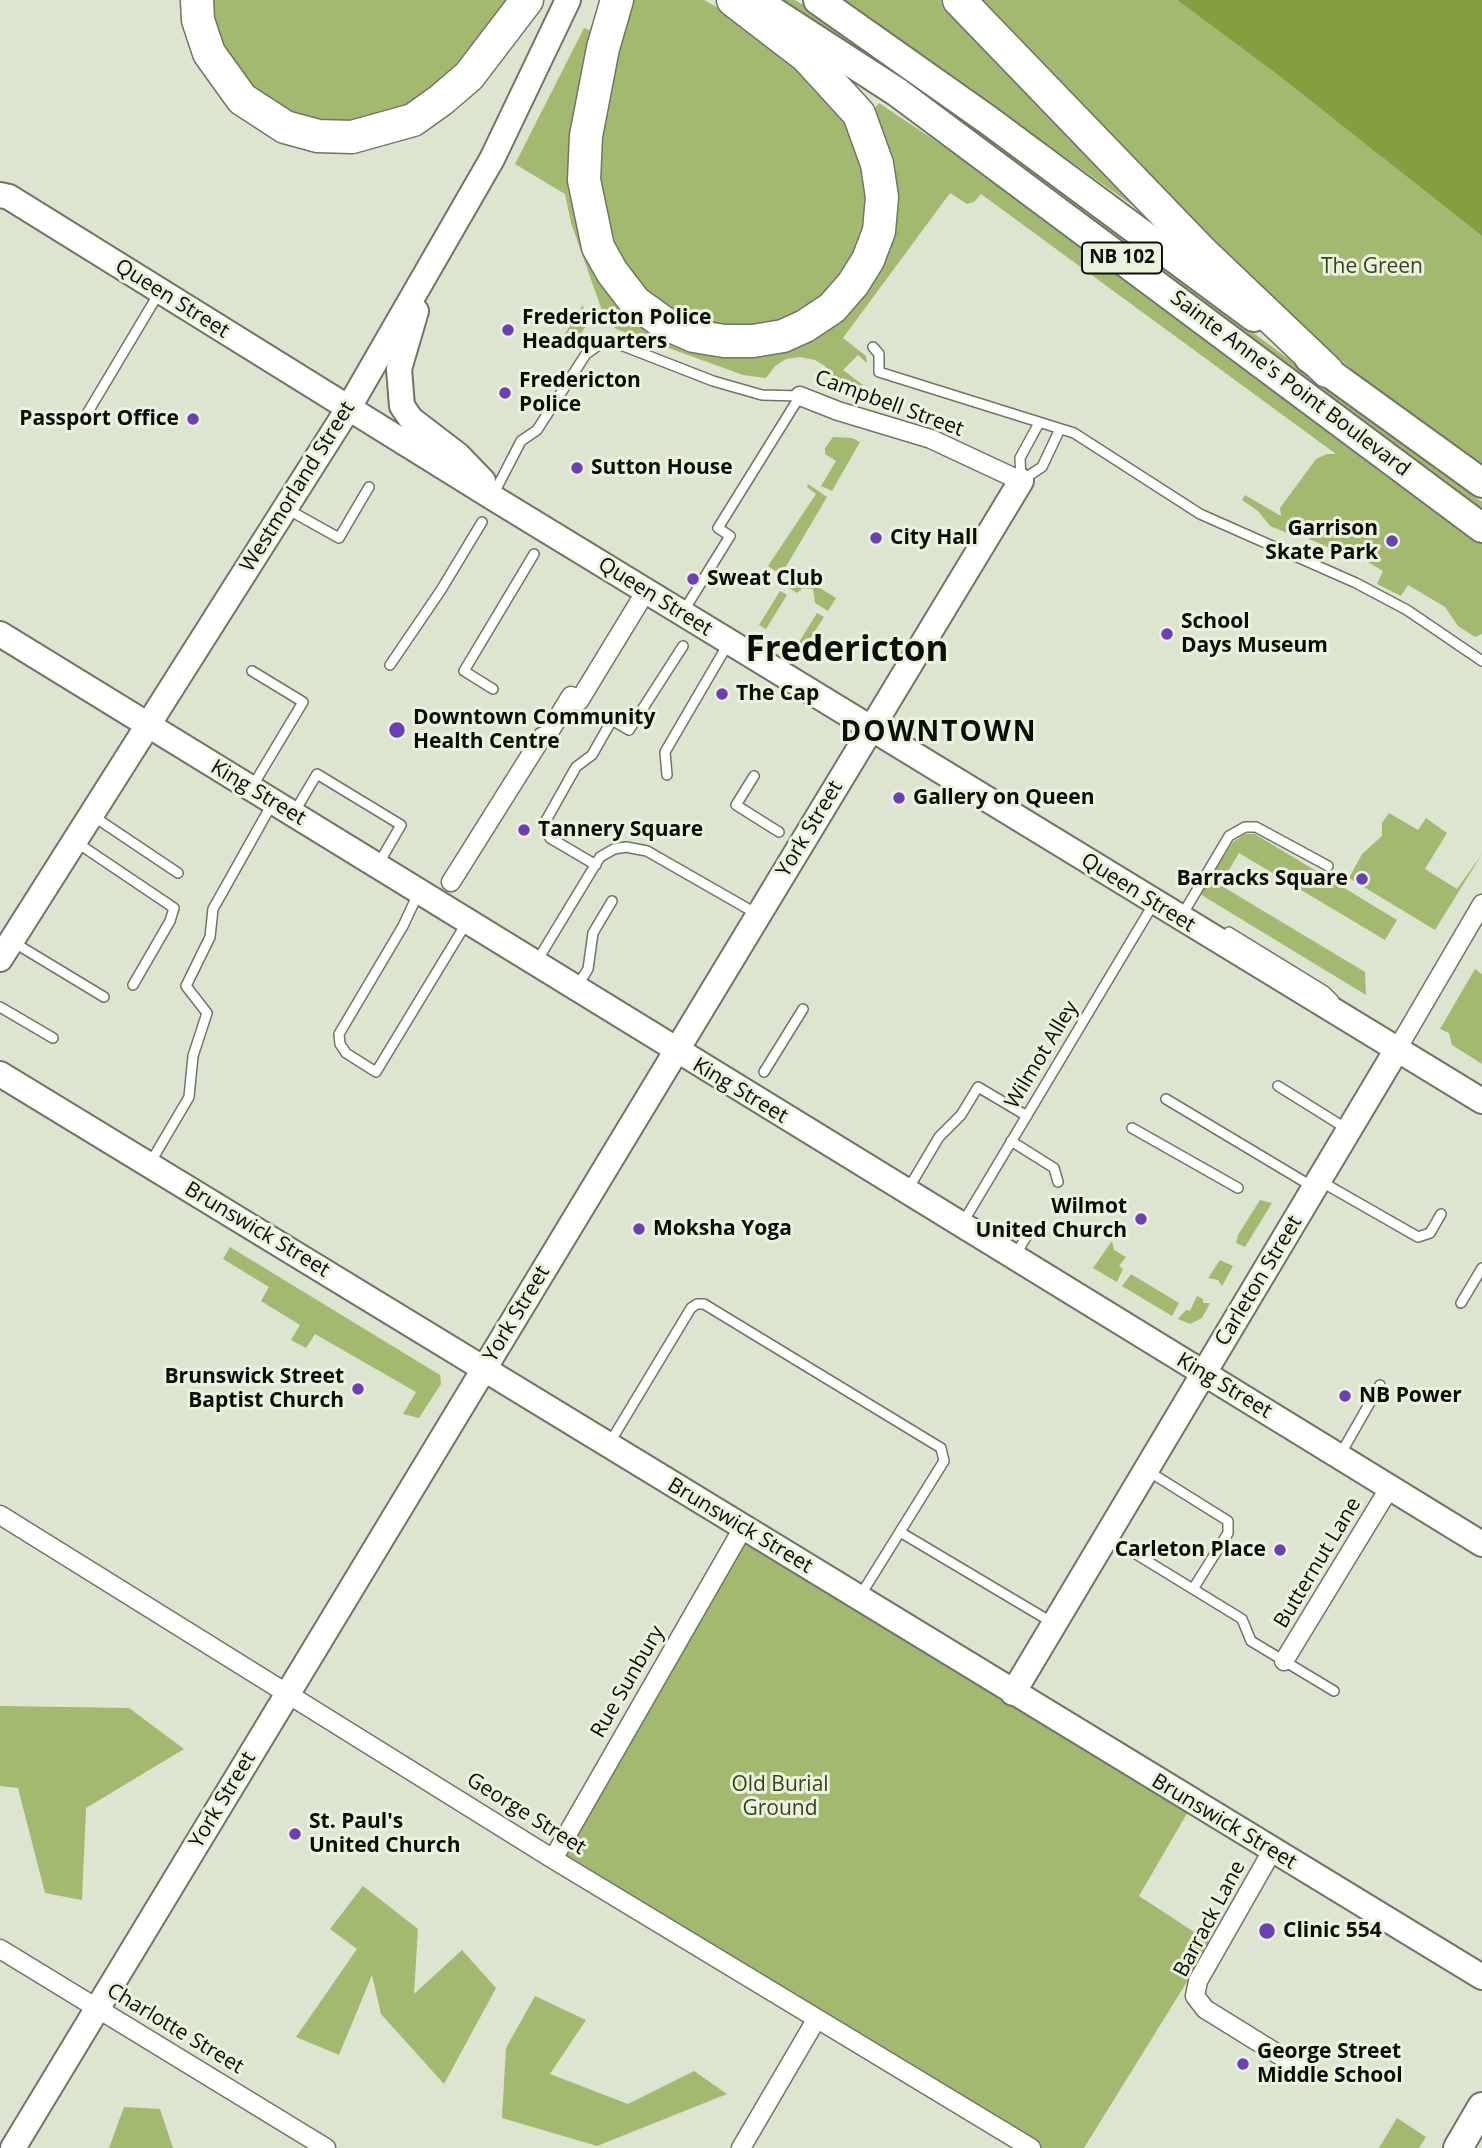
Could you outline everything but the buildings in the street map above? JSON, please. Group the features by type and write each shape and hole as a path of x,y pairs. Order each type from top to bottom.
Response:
{"highway":[{"path":"197,0 198,20 209,53 242,99 285,127 318,136 352,137 413,120 441,100 469,76 527,0"},
{"path":"615,7 603,48 586,136 584,180 598,247 612,272 635,302 664,323 694,336 724,341 753,341 783,336 805,326 832,308 868,260 879,231 882,197 874,152 859,114 806,56 733,0"},
{"path":"959,0 1202,253 1327,371"}],"main road":[{"name":"Westmorland Street","path":"6,950 348,408 492,159 568,0"},
{"name":"Sainte Anne's Point Boulevard","path":"755,0 897,92 1482,528"},
{"name":"Sainte Anne's Point Boulevard","path":"818,0 988,120 1482,484"},
{"name":"Queen Street","path":"3,195 1361,1030 1482,1101"},
{"path":"426,275 399,369 402,406 411,419 458,455 482,479 492,497"},
{"name":"York Street","path":"13,2148 1021,481"},
{"name":"King Street","path":"0,634 1482,1544"},
{"name":"Carleton Street","path":"1013,1693 1396,1051"},
{"name":"Brunswick Street","path":"0,1074 1482,1977"},
{"path":"1458,2148 1482,2108"}],"street":[{"name":"Campbell Street","path":"800,396 838,411 931,439 1021,481"},
{"path":"451,882 541,737 548,734 571,696 579,701 646,591"},
{"name":"Carleton Street","path":"1396,1051 1482,904"},
{"name":"Butternut Lane","path":"1284,1661 1390,1488"},
{"name":"George Street","path":"0,1515 816,2020 1031,2148"},
{"name":"Rue Sunbury","path":"554,1859 743,1528"},
{"name":"Barrack Lane","path":"1272,1851 1198,1981 1195,1996 1205,2009 1310,2074"},
{"name":"Charlotte Street","path":"0,1949 326,2148"},
{"path":"741,2148 816,2020"}],"lane":[{"path":"85,417 160,292"},
{"name":"Campbell Street","path":"492,497 521,441 537,430 586,354 603,342 613,342 703,377 762,395 800,396"},
{"path":"873,347 879,354 879,372 1074,433 1200,514 1356,583 1407,610 1481,659"},
{"path":"682,613 730,536 718,528 800,396"},
{"path":"1021,481 1020,458 1039,423"},
{"path":"1021,481 1042,467 1060,429"},
{"path":"285,508 339,538 369,487"},
{"path":"390,665 442,590 481,522"},
{"path":"493,689 464,671 534,554"},
{"path":"667,775 665,752 729,642"},
{"path":"596,865 550,838 544,824 576,768 592,755 612,720 629,730 683,646"},
{"path":"251,789 303,702 252,671"},
{"path":"149,1165 189,1097 193,1056 207,1013 186,986 210,937 213,909 283,808 317,774 401,825 378,864"},
{"path":"754,776 736,805 779,832"},
{"path":"91,815 178,873"},
{"path":"1180,919 1229,836 1245,827 1256,827 1328,866"},
{"path":"75,841 174,908 170,921 133,985"},
{"path":"536,963 600,857 614,849 626,847 647,851 758,915"},
{"path":"419,890 403,926 339,1034 340,1044 346,1053 376,1072 468,920"},
{"path":"577,987 588,969 593,933 612,901"},
{"name":"Wilmot Alley","path":"961,1226 1154,903"},
{"path":"6,950 104,997"},
{"path":"0,1007 53,1038"},
{"path":"764,1073 803,1009"},
{"path":"906,1192 939,1137 961,1115 978,1087 1027,1116"},
{"path":"1278,1087 1349,1129"},
{"path":"1166,1099 1316,1184 1418,1237 1430,1233 1441,1214"},
{"path":"1132,1128 1238,1188"},
{"path":"1012,1141 1054,1168 1058,1182"},
{"path":"1014,1258 1029,1232"},
{"path":"1461,1303 1482,1268"},
{"path":"608,1446 691,1308 704,1304 941,1448 944,1461 859,1598"},
{"path":"1339,1456 1380,1385"},
{"path":"1146,1470 1228,1521 1228,1533 1193,1589"},
{"path":"900,1532 1055,1624"},
{"path":"1107,1536 1242,1619 1251,1641 1335,1691"}],"green space":[{"path":"208,0 515,0 503,23 412,109 374,121 306,122 272,108 225,61"},
{"path":"630,0 704,0 762,33 832,95 864,154 869,222 859,253 825,298 771,328 713,330 648,301 613,251 596,169 607,78 614,79 617,49"},
{"path":"782,0 795,0 848,33 1482,502 1482,509 897,77"},
{"path":"843,0 945,0 1143,213 932,62"},
{"name":"The Green","path":"975,0 1177,0 1274,72 1482,236 1482,468 1373,387 1243,279 1071,92"},
{"path":"584,28 597,33 598,270 711,350 865,287 870,114 879,103 955,154 1482,542 1482,634 1475,637 1458,626 1445,607 1408,585 1401,596 1377,584 1383,571 1348,550 1344,554 1309,539 1312,532 1301,527 1295,536 1270,526 1258,511 1242,500 1245,495 1281,516 1280,508 1316,459 1327,454 1336,454 981,194 974,202 967,204 950,193 843,338 866,356 867,363 858,355 843,370 863,385 860,395 876,402 874,408 848,395 825,366 815,360 800,357 786,359 775,366 766,378 743,375 616,329 605,319 571,223 565,194 515,164"},
{"path":"583,305 587,325 574,343 561,340"},
{"path":"833,437 852,438 860,442 832,491 821,486 836,461 825,454 825,448"},
{"path":"808,484 827,497 781,575 768,566 816,494 807,487"},
{"path":"793,571 836,598 828,611 815,603 813,589 803,588 797,593 784,585"},
{"path":"780,591 787,595 766,629 759,625"},
{"path":"817,613 824,617 802,651 796,647"},
{"path":"1389,813 1418,830 1426,818 1447,833 1425,869 1457,889 1482,854 1435,930 1349,878 1362,854 1382,836 1382,823"},
{"path":"1245,834 1255,834 1397,920 1385,940 1239,853 1220,885 1365,972 1366,995 1200,894 1233,842"},
{"path":"1475,969 1482,974 1482,1064 1452,1045 1449,1033 1440,1029"},
{"path":"1260,1200 1272,1203 1245,1247 1236,1243 1238,1235"},
{"path":"1112,1241 1114,1250 1126,1257 1119,1266 1123,1269 1117,1282 1093,1268"},
{"path":"230,1247 440,1375 441,1384 419,1418 403,1414 416,1392 315,1334 306,1348 291,1340 300,1325 261,1301 269,1287 223,1259"},
{"path":"1220,1260 1233,1266 1222,1286 1218,1280 1208,1278"},
{"path":"1131,1274 1179,1303 1172,1316 1122,1286"},
{"path":"1197,1296 1203,1299 1203,1303 1210,1303 1202,1318 1190,1324 1178,1319 1186,1310 1190,1311"},
{"name":"Old Burial Ground","path":"743,1528 1193,1803 1139,1896 1211,1943 1084,2148 1031,2148 553,1859"},
{"path":"0,1706 129,1708 184,1749 86,1808 82,1900 45,1893 18,1788 0,1786"},
{"path":"363,1886 418,1929 414,1994 462,1950 496,1988 444,2084 381,2014 372,1975 339,2055 296,2037 357,1949 330,1929"},
{"path":"535,1996 586,2020 550,2074 628,2104 694,2071 727,2094 597,2146 502,2118 506,2048"},
{"path":"124,2107 160,2109 173,2148 109,2148"},
{"path":"1397,2118 1426,2137 1419,2148 1379,2148"}],"shaded area":[{"path":"1177,0 1482,0 1482,236 1274,72"}],"place":[{"name":"Fredericton Police Headquarters","path":"508,330"},
{"name":"Fredericton Police","path":"505,393"},
{"name":"Passport Office","path":"193,419"},
{"name":"Sutton House","path":"577,468"},
{"name":"City Hall","path":"876,538"},
{"name":"Garrison Skate Park","path":"1392,541"},
{"name":"Sweat Club","path":"693,579"},
{"name":"School Days Museum","path":"1167,634"},
{"name":"The Cap","path":"722,694"},
{"name":"Downtown Community Health Centre","path":"397,730"},
{"name":"Gallery on Queen","path":"899,798"},
{"name":"Tannery Square","path":"524,830"},
{"name":"Barracks Square","path":"1362,879"},
{"name":"Wilmot United Church","path":"1141,1219"},
{"name":"Moksha Yoga","path":"639,1229"},
{"name":"Brunswick Street Baptist Church","path":"358,1389"},
{"name":"NB Power","path":"1345,1396"},
{"name":"Carleton Place","path":"1280,1550"},
{"name":"St. Paul's United Church","path":"295,1834"},
{"name":"Clinic 554","path":"1267,1931"},
{"name":"George Street Middle School","path":"1243,2064"}],"district":[{"name":"Fredericton","path":"847,651"},
{"name":"DOWNTOWN","path":"939,733"}]}
